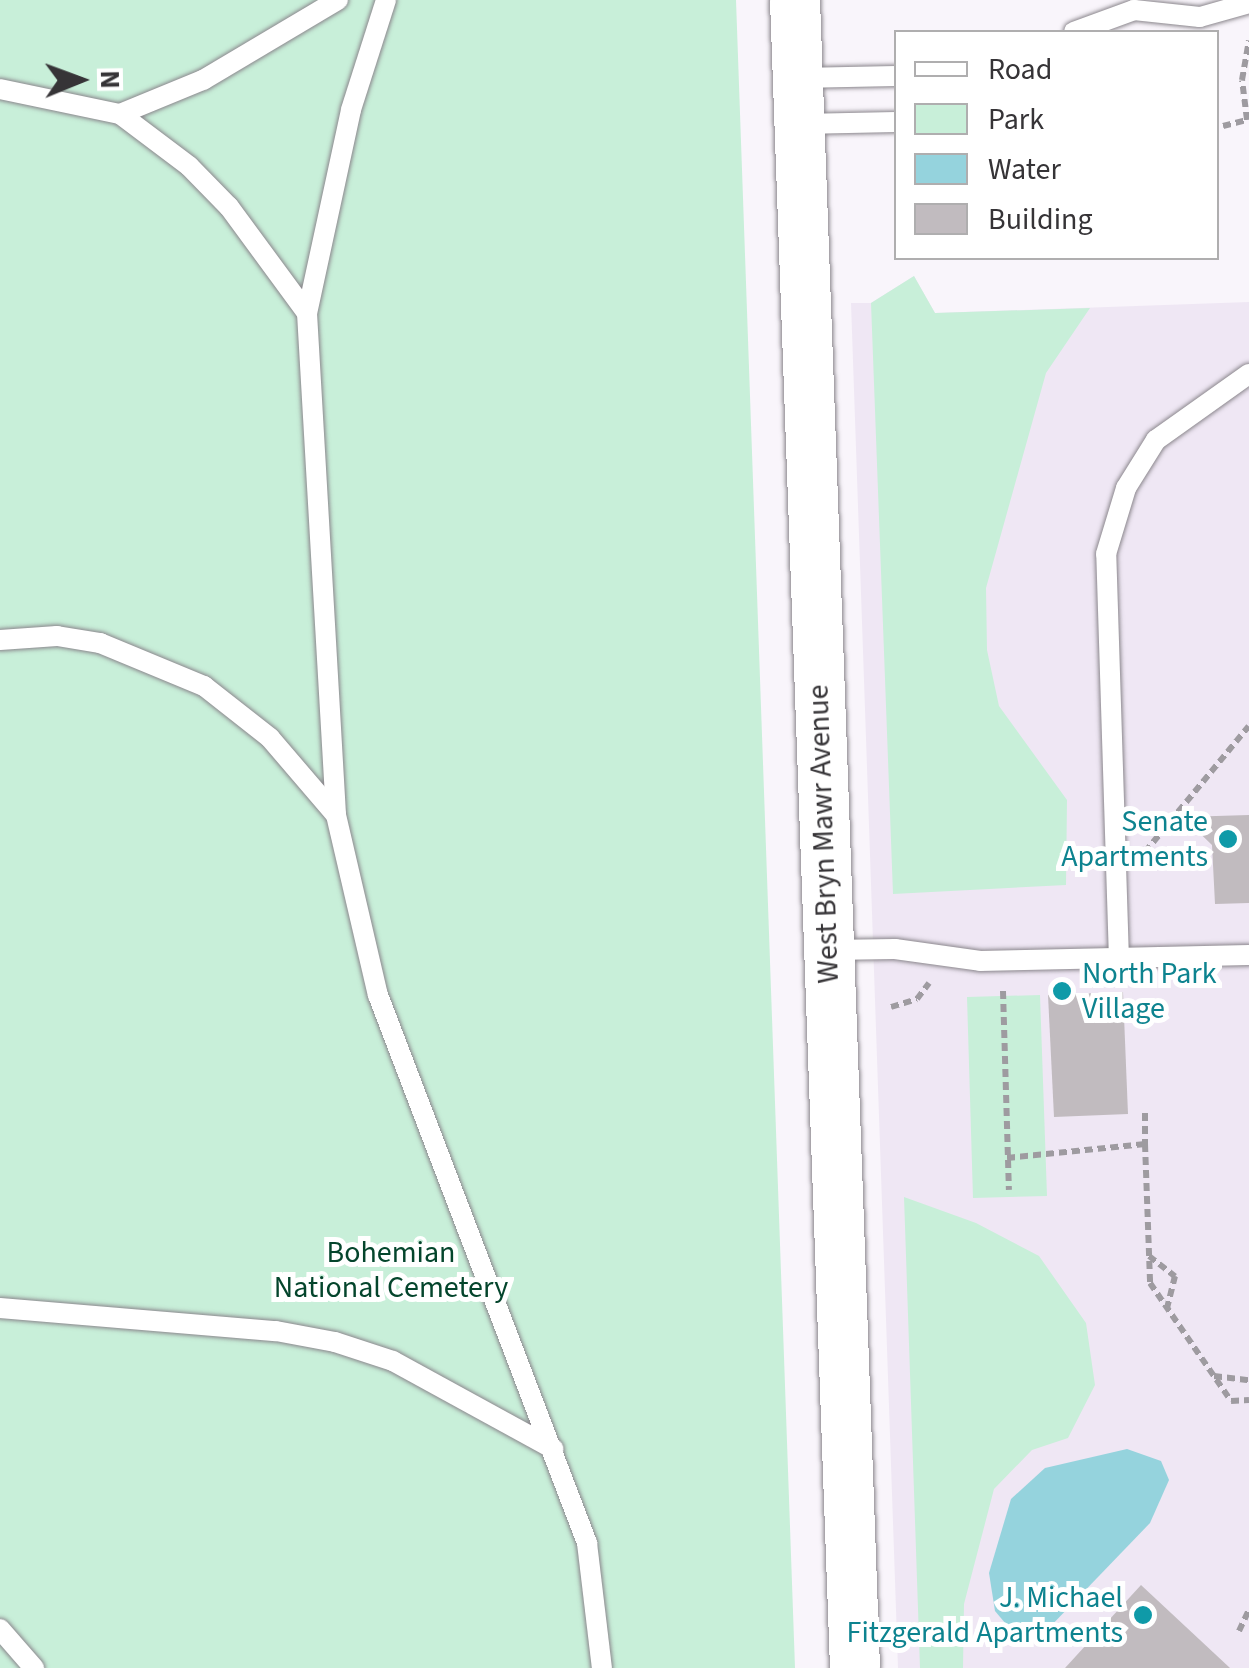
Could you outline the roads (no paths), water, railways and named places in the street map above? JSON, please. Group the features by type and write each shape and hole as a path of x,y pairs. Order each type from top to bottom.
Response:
{"street":[{"name":"West Bryn Mawr Avenue","path":"796,0 854,1668"}],"lane":[{"path":"120,114 203,80 338,0"},
{"path":"386,0 351,110 307,313 336,816 378,995 446,1186 554,1449 587,1544 602,1668"},
{"path":"1079,30 1134,10 1193,25 1249,2"},
{"path":"798,101 894,77"},
{"path":"0,88 120,114 189,166 229,207 307,313"},
{"path":"798,101 894,122"},
{"path":"1119,960 1106,554 1126,488 1156,440 1249,374"},
{"path":"0,640 57,636 100,642 204,686 270,738 336,816"},
{"path":"828,950 1002,961 1249,955"},
{"path":"0,1308 276,1331 336,1342 393,1360 554,1449"},
{"path":"0,1630 34,1668"}],"water":[{"path":"1127,1449 1161,1461 1169,1480 1150,1523 1047,1630 1011,1630 995,1611 989,1573 1011,1499 1045,1468"}],"place":[{"name":"Senate Apartments","path":"1228,839"},
{"name":"North Park Village","path":"1062,991"},
{"name":"J. Michael Fitzgerald Apartments","path":"1143,1615"}],"park label":[{"name":"Bohemian National Cemetery","path":"391,1270"}]}
